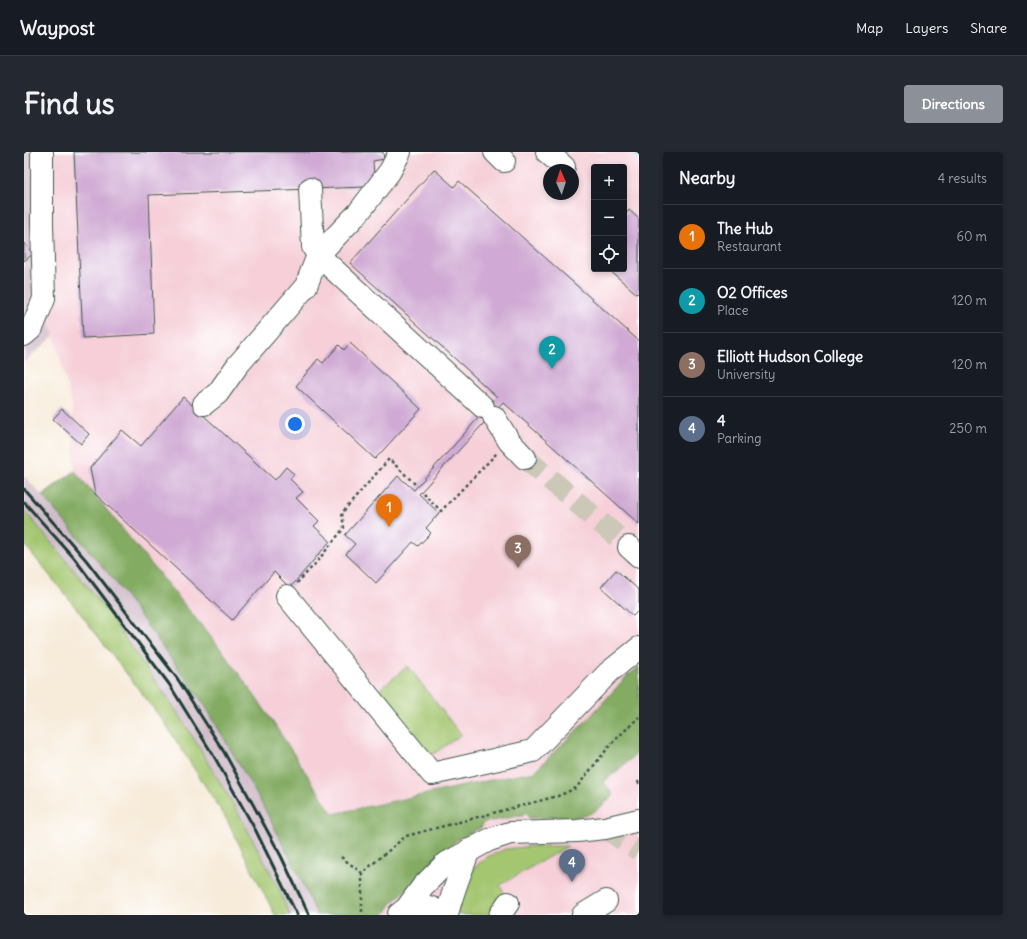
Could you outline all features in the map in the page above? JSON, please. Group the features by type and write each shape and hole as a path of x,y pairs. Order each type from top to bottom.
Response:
{"street":[{"path":"204,404 218,393 237,366 306,286 318,255 359,212 390,171 400,152"},
{"path":"547,152 561,164"},
{"path":"24,335 32,328 44,299 42,154"},
{"path":"310,189 313,247 318,255 488,412 509,441 525,458"},
{"path":"287,596 432,774 532,751 609,672 639,648"},
{"path":"402,912 423,886 445,864 490,840 510,834 577,832 605,828 639,820"},
{"path":"447,915 457,881 470,850"},
{"path":"583,915 606,902"},
{"path":"402,912 414,906 421,905 436,909 442,915"}],"path":[{"path":"423,492 442,510 509,441"},
{"path":"287,596 344,528 342,513 390,459 415,484"},
{"path":"362,915 362,873 406,836 558,796 576,788 612,744 639,717"},
{"path":"341,857 362,873"}],"shaded area":[{"path":"24,152 43,152 44,299 54,336 24,362"},
{"path":"43,152 639,152 639,667 624,679 588,719 534,772 333,814 267,713 224,653 75,471 72,404 44,299"},
{"path":"24,476 114,580 204,704 262,804 297,871 317,915 290,915 275,881 239,814 182,719 96,597 24,510"},
{"path":"639,752 639,915 384,915 391,904 436,859 457,840 482,827 482,823 528,814 529,817 604,782"}],"green space":[{"path":"75,471 224,653 267,713 333,814 534,772 588,719 624,679 639,667 639,752 604,782 613,795 598,809 590,814 580,817 529,818 528,814 482,823 482,827 457,840 436,859 391,904 384,915 317,915 297,871 262,804 204,704 114,580 42,495"},
{"path":"24,510 96,597 182,719 239,814 275,881 290,915 275,915 227,820 166,725 77,609 24,544"},
{"path":"408,666 461,735 426,759 374,694"},
{"path":"533,846 568,846 500,885 505,896 491,915 458,915 461,888 471,871 485,858 505,849"}],"building":[{"path":"74,152 383,152 384,159 373,161 374,176 365,187 149,195 154,334 83,338"},
{"path":"434,169 454,187 459,181 639,341 639,524 503,402 419,494 439,513 426,528 431,533 418,546 413,542 376,583 346,554 355,544 345,535 398,476 414,490 497,397 350,263"},
{"path":"629,210 639,219 639,292 637,294 611,272 627,272 627,212"},
{"path":"24,243 33,254 24,261"},
{"path":"350,343 421,409 375,459 296,386 318,359 323,363 339,345 344,350"},
{"path":"183,397 275,480 286,467 294,474 290,479 303,492 296,498 319,521 314,526 330,541 290,588 274,572 232,620 95,494 90,468 122,430 141,446"},
{"path":"62,409 89,434 81,444 53,419"},
{"path":"616,570 639,590 639,610 633,616 601,587"}],"waterway":[{"path":"634,152 639,156"}],"tunnel":[{"path":"525,458 629,547"},
{"path":"605,828 639,850"}],"railway":[{"path":"24,489 86,560 177,678 224,752 281,856 309,915"},
{"path":"24,502 74,558 169,684 215,758 256,831 297,915"}],"place":[{"name":"O2 Offices","path":"552,369"},
{"name":"The Hub","path":"389,527"},
{"name":"Elliott Hudson College","path":"518,568"},
{"name":"4","path":"572,882"}]}
